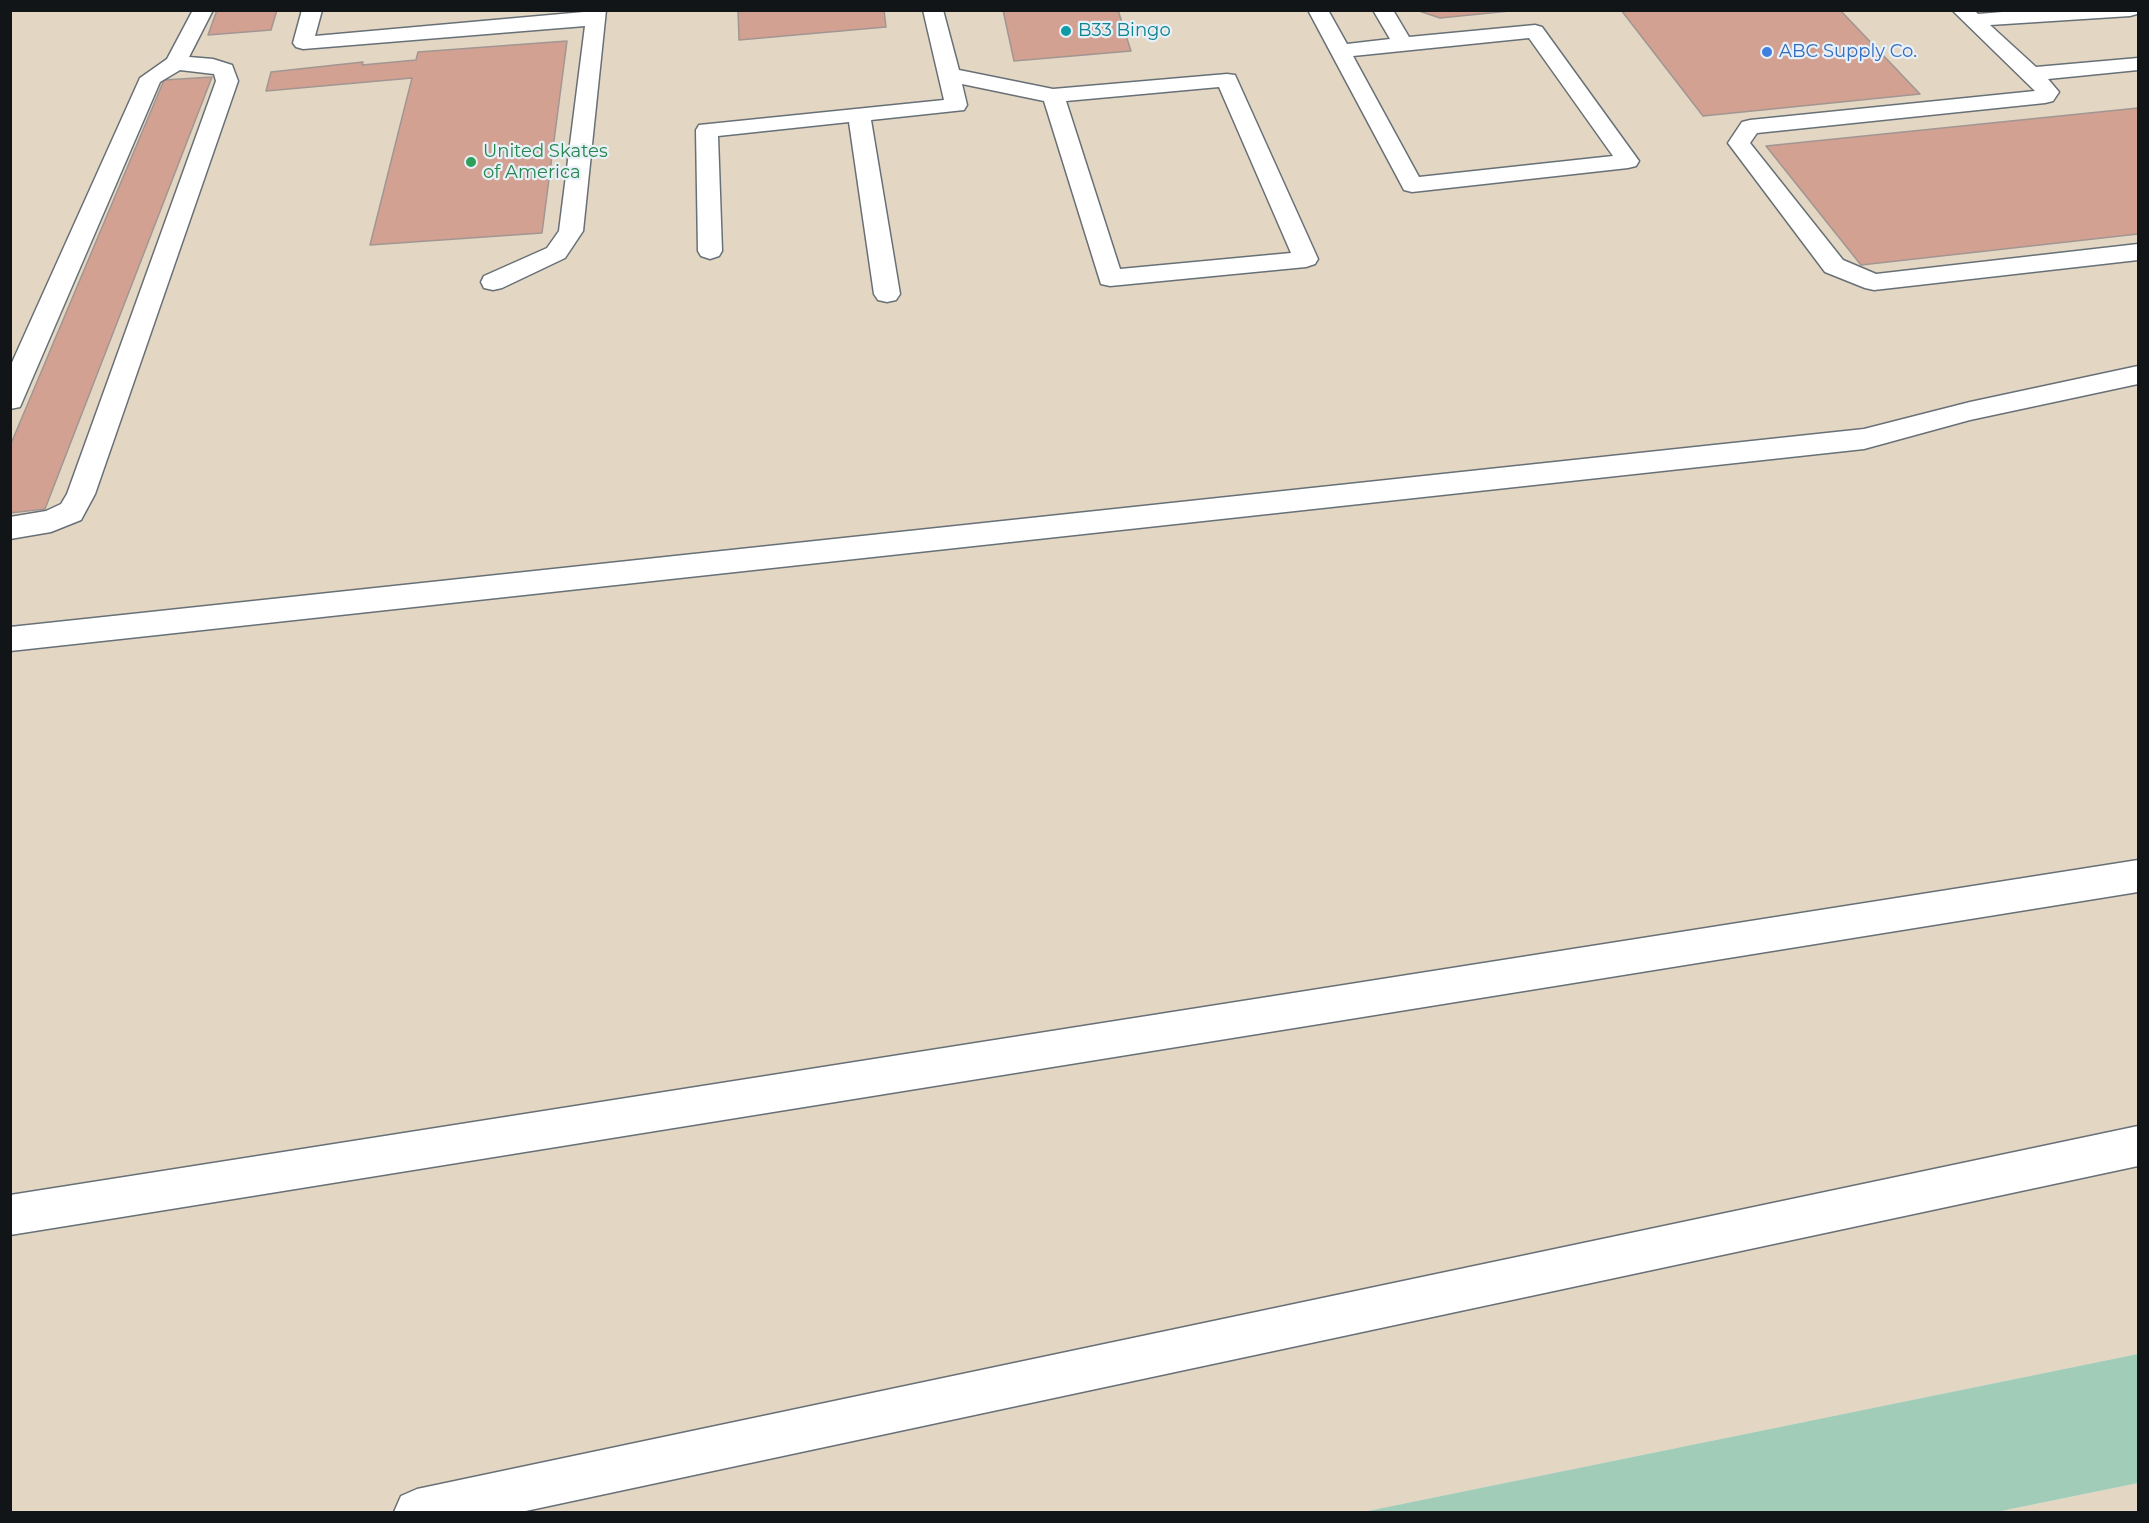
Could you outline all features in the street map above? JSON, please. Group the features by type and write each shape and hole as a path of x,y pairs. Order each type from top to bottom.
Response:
{"lane":[{"path":"10,400 62,276 151,78 176,63 203,10"},
{"path":"312,10 303,43 596,15 571,231 556,253 493,282"},
{"path":"710,251 707,130 956,105 933,10"},
{"path":"1318,10 1412,185 1628,161 1535,30 1342,51"},
{"path":"1383,10 1403,44"},
{"path":"1968,16 2130,10"},
{"path":"1968,16 2049,92 2045,96 1750,127 1739,143 1834,266 1874,282 2139,252"},
{"path":"10,528 51,521 71,512 81,494 227,81 224,70 213,65 176,63"},
{"path":"2031,74 2139,64"},
{"path":"949,75 1053,96 1227,80 1306,259 1110,278 1053,96"},
{"path":"859,115 887,294"},
{"path":"10,639 1864,439 1970,411 2139,375"},
{"path":"10,1215 2139,876"},
{"path":"417,1512 2139,1146"}],"shaded area":[{"path":"10,11 2138,11 2138,1354 1363,1512 11,1512"},
{"path":"2138,1483 2138,1512 1996,1512"}],"green space":[{"path":"2138,1354 2138,1483 1996,1512 1363,1512"}],"building":[{"path":"217,10 277,10 271,30 208,35"},
{"path":"738,10 884,10 886,27 739,40"},
{"name":"B33 Bingo","path":"1003,10 1118,10 1131,51 1014,61"},
{"path":"1416,10 1520,10 1440,18"},
{"name":"ABC Supply Co.","path":"1621,10 1840,10 1920,94 1703,116"},
{"name":"United Skates of America","path":"567,41 542,233 370,245 412,78 266,91 271,72 363,62 362,65 416,60 418,52"},
{"path":"212,77 45,509 10,513 10,446 164,80"},
{"path":"2138,108 2138,234 1861,265 1766,146"}],"place":[{"name":"B33 Bingo","path":"1066,31"},
{"name":"ABC Supply Co.","path":"1767,52"},
{"name":"United Skates of America","path":"471,162"}]}
